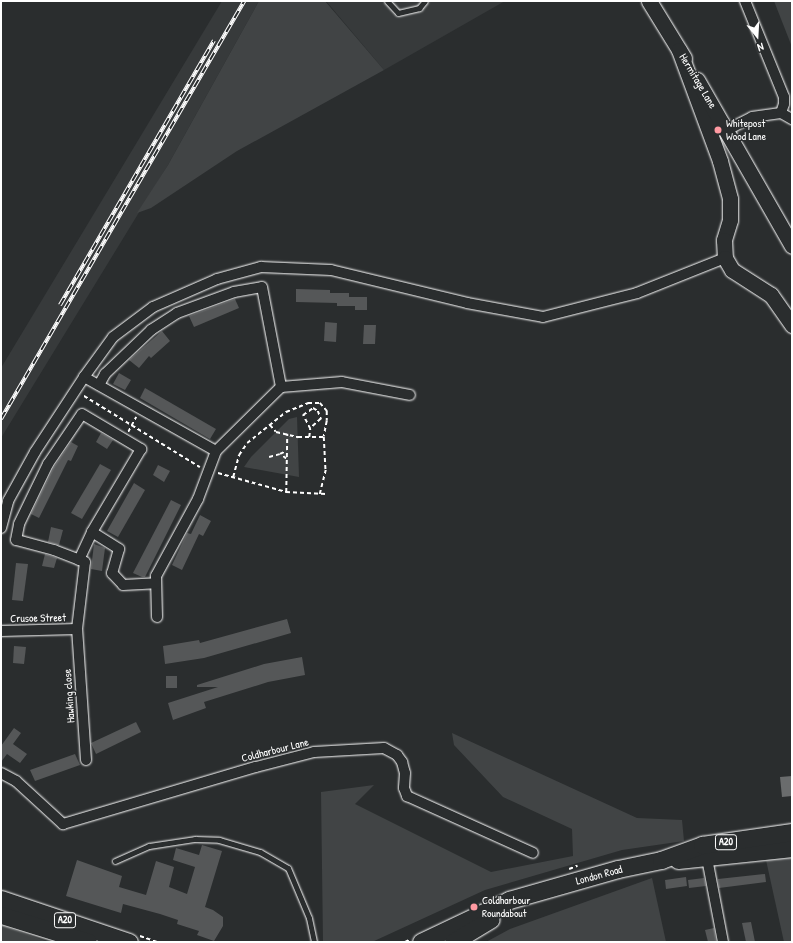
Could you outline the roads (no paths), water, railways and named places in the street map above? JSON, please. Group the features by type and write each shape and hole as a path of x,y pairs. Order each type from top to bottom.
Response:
{"main road":[{"name":"Hermitage Lane","path":"649,1 727,130 792,246"},
{"path":"679,50 720,161 730,199 730,220 724,240 724,258 732,270 771,295 792,325"},
{"name":"London Road","path":"421,942 509,900 618,869 705,852 792,832"},
{"name":"London Road","path":"705,852 792,848"},
{"name":"London Road","path":"453,942 538,892"},
{"name":"A20","path":"1,899 129,942"},
{"name":"A20","path":"1,915 88,942"}],"street":[{"path":"745,1 784,97 781,113"},
{"path":"727,130 752,117 781,113 792,119"},
{"path":"1,528 8,501 35,452 84,377 113,337 153,307 218,279 261,267 331,270 467,304 543,317 637,293 724,258"},
{"path":"99,385 105,374 151,330 177,313 234,292 262,288 281,387"},
{"path":"84,377 216,451"},
{"path":"157,617 156,576 198,499 216,451 281,387 342,382 410,395"},
{"name":"Hawking close","path":"82,561 16,540 19,524 48,464 82,414 141,449 92,532 82,561 76,630 86,760"},
{"path":"92,532 119,548 112,573 123,585 156,583"},
{"name":"Crusoe Street","path":"1,631 76,630"},
{"name":"Coldharbour Lane","path":"1,773 16,781 63,824 256,767 314,752 384,748 396,755 402,762 405,773 404,788 406,796 533,853"},
{"path":"705,852 723,942"}],"lane":[{"path":"387,1 398,13 419,8 425,1"},
{"path":"115,861 149,846 195,839 219,840 260,852 288,868 309,918 314,942"}],"railway":[{"path":"1,419 244,1"},
{"path":"60,305 214,40"}],"place":[{"name":"Whitepost Wood Lane","path":"718,130"},
{"name":"Coldharbour Roundabout","path":"474,907"}]}
